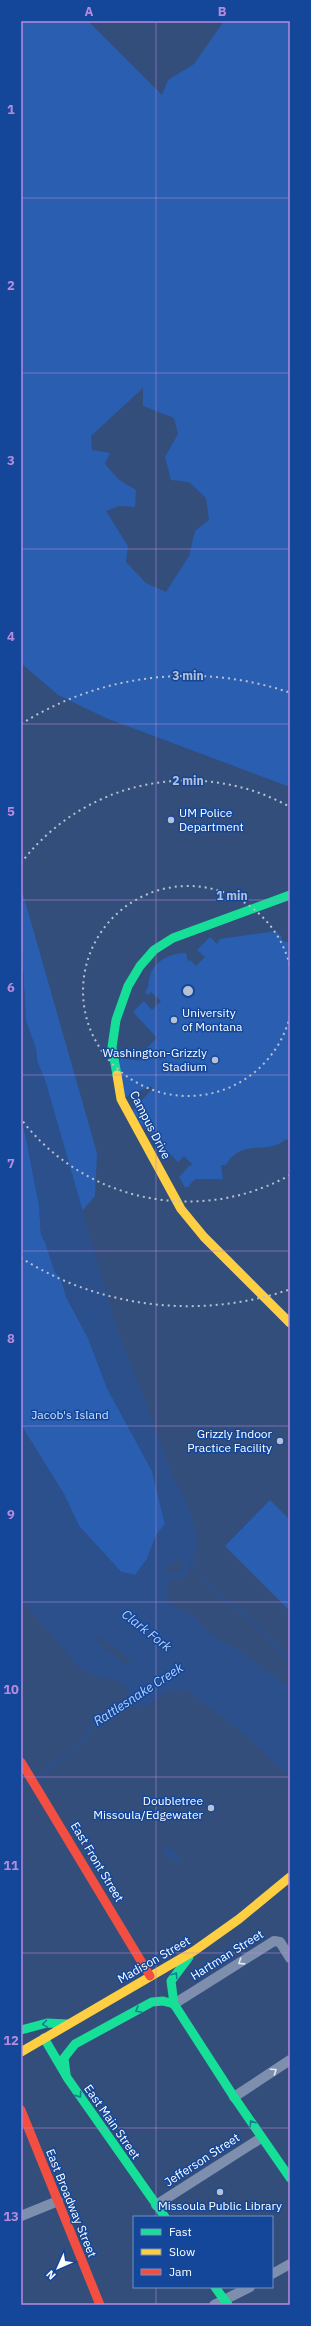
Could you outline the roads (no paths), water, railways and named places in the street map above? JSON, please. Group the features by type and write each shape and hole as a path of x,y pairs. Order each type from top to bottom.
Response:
{"main road":[{"name":"Campus Drive","path":"290,895 173,938 154,950 140,966 128,986 116,1020 112,1047 121,1100 181,1209 204,1237 290,1323"},
{"name":"East Front Street","path":"21,1762 150,1976"},
{"name":"Madison Street","path":"21,2052 194,1951 239,1919 290,1877"},
{"path":"194,1951 171,1981 174,2004 234,2097 290,2178"},
{"path":"68,2079 64,2066 64,2058 75,2044 152,2002 163,2001 174,2004"},
{"path":"21,2030 47,2023 70,2024"},
{"name":"East Main Street","path":"44,2038 68,2079 163,2216"},
{"name":"East Broadway Street","path":"21,2110 100,2305"},
{"path":"216,2288 226,2303"}],"street":[{"name":"Hartman Street","path":"174,2004 274,1941 280,1942 290,1958"},
{"path":"234,2097 290,2060"},
{"name":"Jefferson Street","path":"156,2205 262,2138"},
{"path":"21,2216 58,2201"},
{"path":"273,2273 290,2264"},
{"path":"214,2305 226,2303 248,2288"}],"water":[{"name":"Clark Fork","path":"21,933 26,1021 36,1049 37,1061 45,1080 114,1319 174,1478 195,1525 197,1544 194,1558 187,1576 169,1581 166,1596 170,1603 195,1617 204,1628 222,1642 240,1651 290,1688 290,1778 245,1735 185,1689 166,1692 147,1706 133,1705 125,1701 129,1689 117,1679 101,1678 80,1669 21,1599 21,1425 64,1494 79,1526 121,1572 135,1575 147,1559 156,1535 165,1524 152,1471 107,1388 88,1338 67,1297 61,1279 54,1270 45,1242 41,1235 39,1205 21,1113","holes":["179,1558 184,1569 170,1574 165,1573 169,1565","96,1636 106,1640 119,1650 131,1661 129,1664 123,1663 97,1641"]},
{"path":"165,1847 175,1851 180,1860 178,1864 171,1857 166,1857 163,1850"}],"waterway":[{"path":"191,1554 197,1570"},
{"path":"202,1578 212,1589 233,1605 255,1625 277,1647 290,1663"},
{"name":"Rattlesnake Creek","path":"36,1779 87,1738 90,1725 126,1700"},
{"name":"Rattlesnake Creek","path":"21,1789 29,1784"}],"place":[{"name":"UM Police Department","path":"171,820"},
{"name":"University of Montana","path":"174,1020"},
{"name":"Washington-Grizzly Stadium","path":"215,1060"},
{"name":"Grizzly Indoor Practice Facility","path":"280,1441"},
{"name":"Doubletree Missoula/Edgewater","path":"211,1808"},
{"name":"Missoula Public Library","path":"220,2192"}],"park label":[{"name":"Jacob's Island","path":"70,1415"}]}
